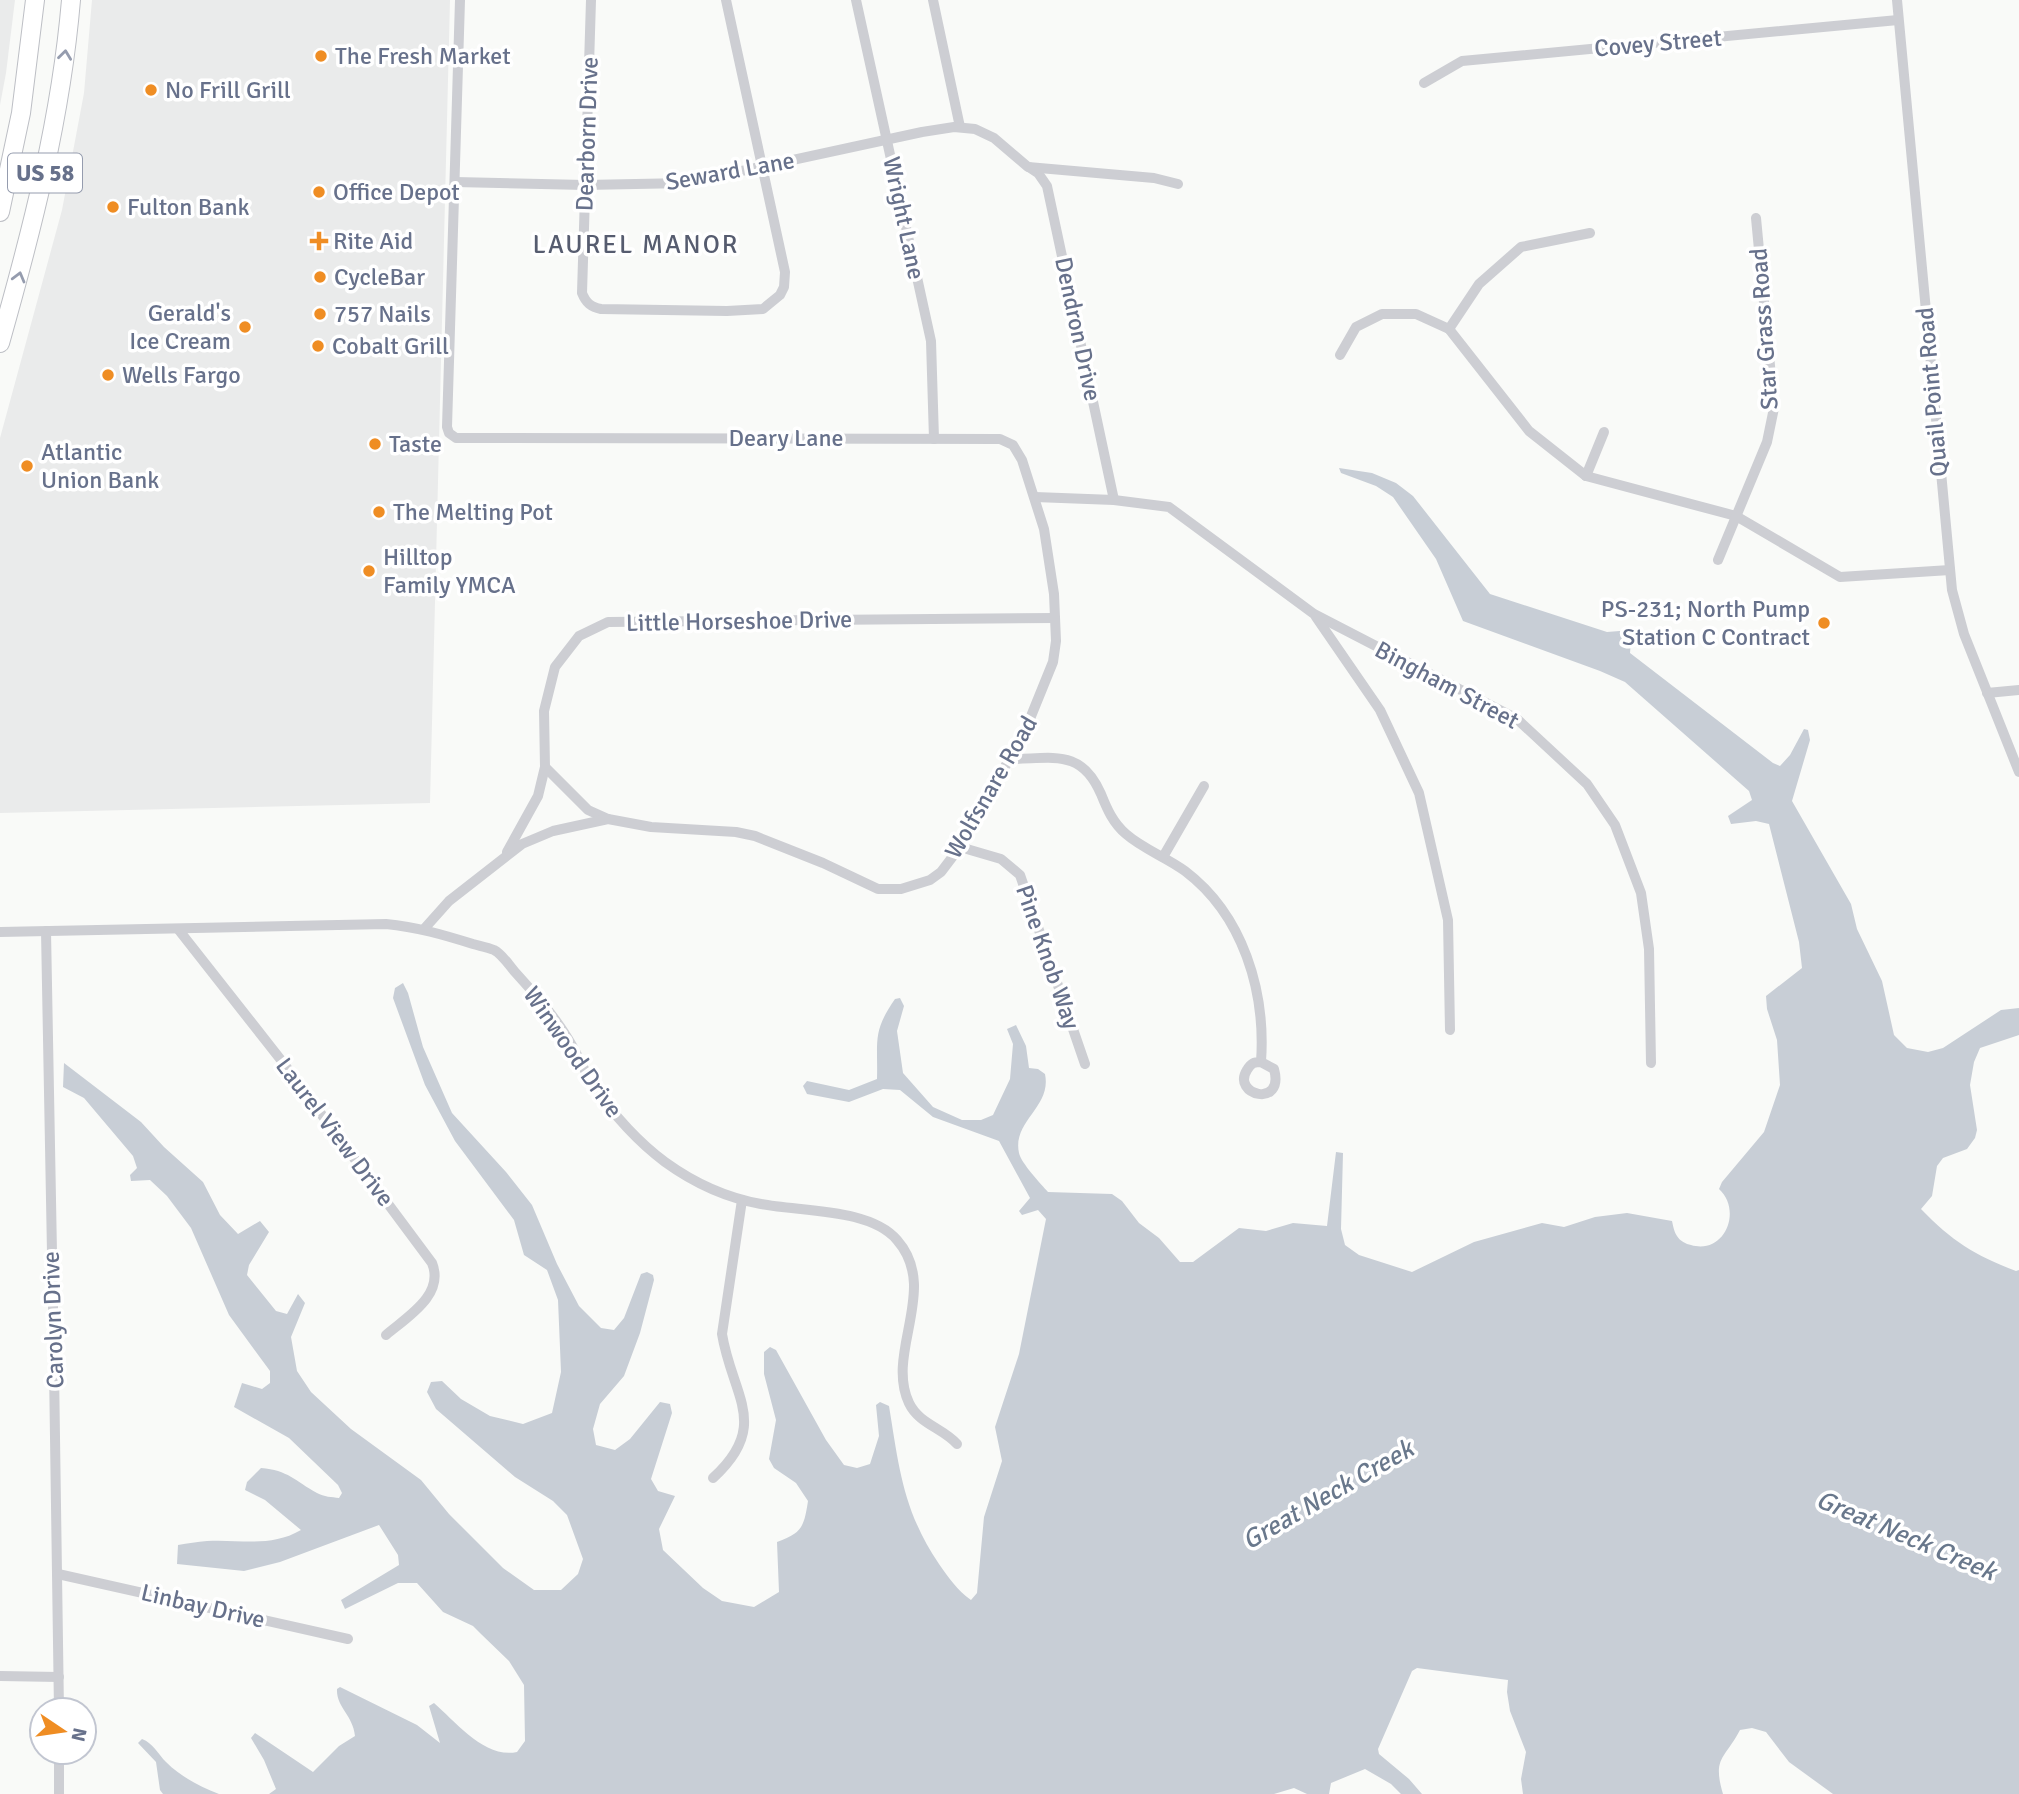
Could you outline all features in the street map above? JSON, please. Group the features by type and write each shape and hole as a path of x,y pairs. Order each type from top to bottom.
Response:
{"main road":[{"name":"US 58","path":"0,212 25,90 35,0"},
{"name":"US 58","path":"0,343 37,208 49,153 71,0"}],"street":[{"path":"455,183 460,0"},
{"name":"Dearborn Drive","path":"592,0 582,293 584,300 600,309 674,311 763,309 772,303 780,295 785,281 763,167"},
{"path":"726,0 763,167"},
{"name":"Wright Lane","path":"856,0 930,341 934,439"},
{"path":"933,0 960,127"},
{"name":"Quail Point Road","path":"1896,0 1950,570 1957,612 2019,772"},
{"name":"Covey Street","path":"1424,83 1462,61 1898,20"},
{"name":"Seward Lane","path":"455,183 678,184 887,139 960,127"},
{"name":"Dendron Drive","path":"960,127 984,132 1038,173 1046,186 1114,499"},
{"path":"1028,167 1154,178 1178,184"},
{"name":"Deary Lane","path":"455,183 447,427 449,433 456,438 1000,439 1017,450 1027,474"},
{"name":"Star Grass Road","path":"1718,560 1767,442 1774,408 1756,218"},
{"path":"1449,329 1479,284 1521,247 1590,233"},
{"path":"1340,355 1356,327 1382,314 1416,314 1449,329 1529,431 1586,476 1736,516 1840,577 1950,570"},
{"path":"1586,476 1604,432"},
{"name":"Wolfsnare Road","path":"424,929 449,901 506,855 537,836 608,819 651,827 736,832 755,836 878,889 901,889 930,880 941,872 960,847 1026,732 1049,675 1056,641 1051,565 1027,474"},
{"name":"Bingham Street","path":"1035,497 1114,499 1169,507 1314,614 1517,719 1587,784 1615,825 1641,893 1649,949 1651,1063"},
{"path":"1314,614 1380,710 1419,793 1448,920 1450,1030"},
{"name":"Little Horseshoe Drive","path":"506,855 538,796 545,767 544,711 555,667 579,636 608,622 1055,618"},
{"path":"1987,693 2019,690"},
{"path":"1010,759 1062,759 1082,766 1094,778 1108,812 1122,831 1207,890 1239,936 1248,960 1261,1009 1261,1062"},
{"path":"545,767 588,810 608,819"},
{"path":"1163,857 1204,786"},
{"name":"Pine Knob Way","path":"960,847 1001,859 1020,875 1085,1064"},
{"name":"Winwood Drive","path":"0,932 386,925 424,929 496,950 565,1034 593,1084 628,1129 677,1170 702,1184 742,1200 858,1218 872,1222 895,1237 908,1258 914,1285 904,1369 908,1400 917,1415 957,1444"},
{"name":"Laurel View Drive","path":"178,929 281,1060 432,1263 436,1278 432,1293 386,1335"},
{"name":"Carolyn Drive","path":"46,931 59,1696"},
{"path":"713,1478 735,1455 744,1432 744,1408 722,1334 742,1200"},
{"name":"Linbay Drive","path":"58,1574 348,1639"},
{"path":"0,1676 59,1677"},
{"path":"59,1766 59,1794"}],"shaded area":[{"path":"0,0 15,0 0,105"},
{"path":"92,0 450,0 430,803 0,813 0,438 62,210 84,93"}],"water":[{"name":"Great Neck Creek","path":"1339,468 1372,473 1396,483 1413,496 1490,594 1607,632 1632,630 1630,653 1773,763 1780,766 1790,755 1804,729 1808,730 1810,740 1792,801 1851,904 1857,929 1882,981 1894,1035 1907,1048 1928,1052 1943,1048 2001,1010 2019,1008 2019,1035 1980,1048 1974,1062 1970,1085 1977,1130 1975,1138 1967,1149 1943,1158 1937,1166 1932,1196 1921,1209 1964,1246 2001,1265 2019,1270 2019,1794 1833,1794 1789,1762 1766,1732 1752,1728 1740,1730 1722,1759 1719,1772 1723,1794 1523,1794 1521,1779 1526,1752 1510,1711 1508,1680 1417,1668 1412,1671 1378,1749 1379,1754 1409,1779 1422,1794 1401,1794 1391,1784 1365,1769 1331,1783 1329,1794 1307,1794 1294,1788 1274,1794 269,1794 276,1789 251,1738 255,1733 313,1772 339,1746 355,1736 337,1695 337,1689 340,1687 417,1725 440,1743 429,1706 434,1703 482,1745 505,1753 517,1752 525,1741 524,1685 509,1661 473,1626 443,1612 417,1583 398,1583 345,1609 341,1600 399,1565 398,1555 379,1525 280,1562 244,1571 177,1564 178,1545 207,1541 266,1541 289,1536 301,1530 265,1500 245,1490 247,1482 261,1468 285,1474 322,1495 339,1498 342,1493 338,1485 289,1438 234,1407 242,1383 262,1389 270,1383 270,1371 229,1315 191,1228 167,1196 150,1180 131,1181 130,1175 137,1168 133,1156 84,1098 63,1087 64,1063 141,1122 203,1182 220,1215 238,1234 260,1221 269,1232 249,1265 247,1275 276,1311 287,1314 298,1294 305,1303 291,1337 297,1371 311,1392 351,1429 421,1480 449,1514 503,1568 534,1590 561,1590 578,1574 583,1559 567,1515 553,1501 515,1477 436,1409 427,1392 431,1382 442,1381 461,1399 490,1416 523,1424 552,1413 561,1372 558,1300 547,1270 524,1255 514,1220 455,1141 425,1085 393,998 395,988 403,983 423,1047 452,1113 532,1205 557,1264 579,1306 601,1328 614,1330 624,1318 641,1274 647,1272 653,1275 640,1333 624,1376 600,1404 593,1429 596,1445 615,1450 630,1439 660,1402 670,1404 672,1413 651,1479 658,1491 675,1496 659,1529 663,1550 703,1588 722,1601 754,1607 779,1592 777,1542 797,1532 807,1510 808,1501 796,1483 774,1468 769,1459 776,1420 764,1374 764,1352 770,1347 776,1350 826,1440 844,1465 857,1468 870,1464 879,1436 876,1405 880,1402 889,1406 904,1488 917,1526 939,1564 957,1588 971,1600 977,1593 984,1517 1002,1461 995,1427 1019,1354 1046,1219 1038,1210 1022,1215 1019,1211 1030,1198 999,1141 933,1117 900,1090 883,1089 849,1102 807,1094 803,1086 807,1081 849,1090 877,1079 879,1029 895,999 900,998 904,1006 897,1031 903,1073 933,1107 962,1120 981,1120 993,1115 1010,1079 1013,1044 1007,1029 1016,1025 1026,1046 1029,1068 1038,1069 1045,1074 1046,1086 1043,1096 1021,1132 1018,1142 1023,1162 1048,1192 1112,1194 1122,1201 1139,1223 1159,1238 1180,1262 1193,1262 1239,1228 1266,1231 1293,1223 1327,1226 1336,1152 1343,1153 1341,1229 1345,1245 1359,1255 1412,1272 1474,1242 1542,1223 1564,1227 1595,1217 1627,1213 1672,1221 1678,1238 1689,1245 1713,1244 1721,1237 1729,1219 1729,1208 1719,1189 1764,1132 1780,1085 1777,1040 1767,1009 1766,996 1802,968 1799,942 1769,824 1756,821 1731,824 1728,816 1752,800 1749,791 1625,682 1463,621 1436,559 1393,497 1376,486 1341,473"},
{"path":"142,1739 178,1772 219,1794 163,1794 156,1762 138,1743"}],"place":[{"name":"The Fresh Market","path":"321,56"},
{"name":"No Frill Grill","path":"151,90"},
{"name":"Office Depot","path":"319,192"},
{"name":"Fulton Bank","path":"113,207"},
{"name":"Rite Aid","path":"319,241"},
{"name":"CycleBar","path":"320,277"},
{"name":"757 Nails","path":"320,314"},
{"name":"Gerald's Ice Cream","path":"245,327"},
{"name":"Cobalt Grill","path":"318,346"},
{"name":"Wells Fargo","path":"108,375"},
{"name":"Taste","path":"375,444"},
{"name":"Atlantic Union Bank","path":"27,466"},
{"name":"The Melting Pot","path":"379,512"},
{"name":"Hilltop Family YMCA","path":"369,571"},
{"name":"PS-231; North Pump Station C Contract","path":"1824,623"}],"district":[{"name":"LAUREL MANOR","path":"636,245"}]}
